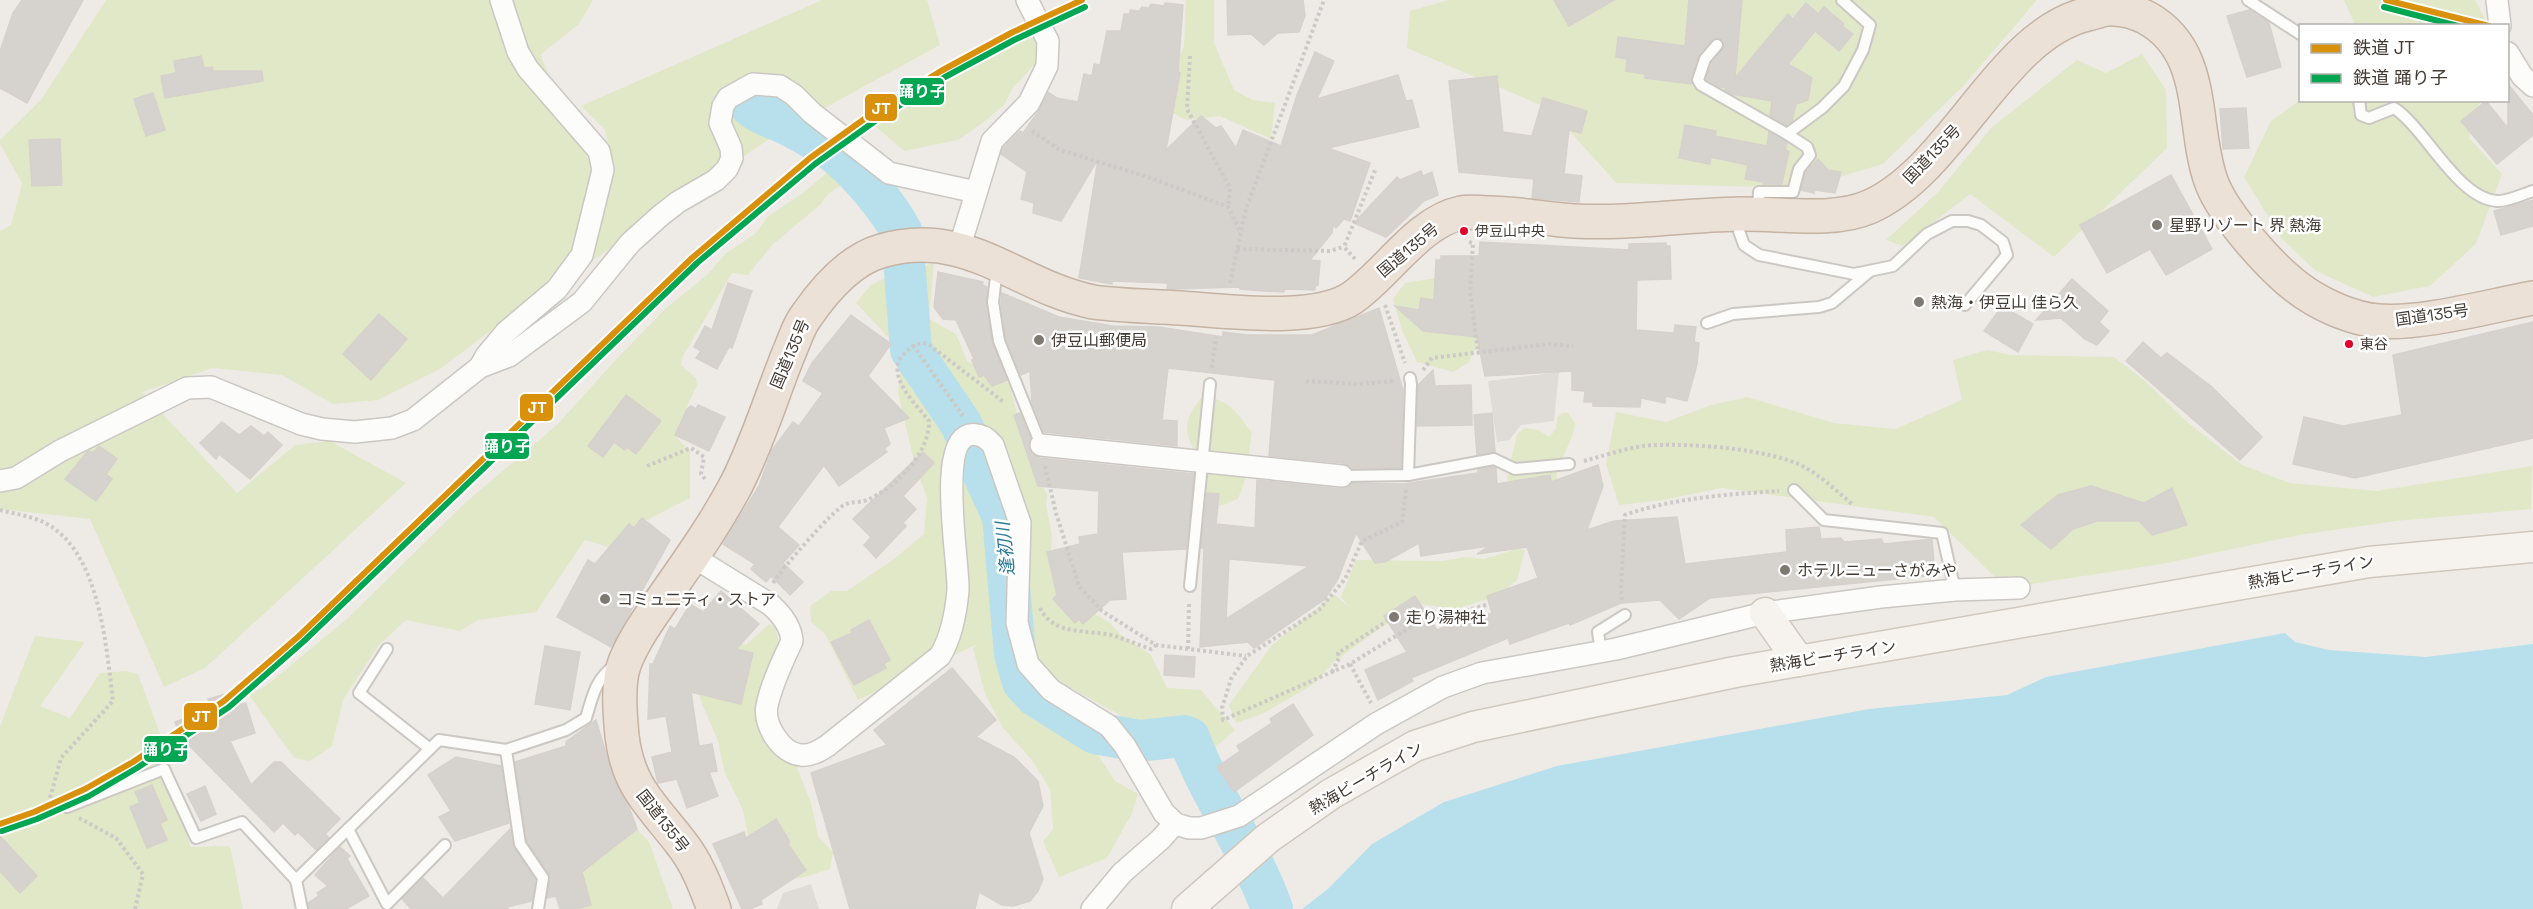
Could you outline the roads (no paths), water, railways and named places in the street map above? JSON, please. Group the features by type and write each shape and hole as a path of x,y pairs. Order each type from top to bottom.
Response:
{"highway":[{"name":"国道135号","path":"714,909 700,871 681,842 636,787 622,737 621,687 624,665 637,637 692,556 738,482 804,317 827,288 850,267 879,251 914,245 951,247 998,263 1037,283 1076,299 1109,304 1307,312 1329,308 1351,298 1426,231 1462,213 1513,213 1599,222 1747,214 1844,215 1871,207 1907,182 1935,154 2005,71 2038,39 2079,16 2118,4 2158,25 2177,43 2191,71 2204,156 2212,185 2228,214 2267,258 2304,293 2341,312 2378,321 2419,319 2533,298"}],"street":[{"path":"480,367 506,332 557,289 582,255 603,170 599,151 528,69 518,52 501,0"},
{"path":"951,247 976,192 992,141 1029,103 1047,66 1048,41 1027,0"},
{"path":"2497,0 2500,24"},
{"path":"2509,55 2522,76 2533,86"},
{"path":"0,481 16,478 60,451 187,388 211,387 301,424 355,432 392,428 412,420 480,367 509,356 582,302 630,243 678,202 716,180 727,169 732,158 731,148 720,123 723,106 728,98 753,84 780,86 794,95 812,113 889,172 976,192"},
{"path":"692,556 771,605 781,614 792,632 792,641 766,708 768,720 782,746 795,754 807,755 827,746 940,656 947,644 956,610 958,590 958,561 951,498 953,459 959,442 967,436 987,438 993,445 1020,523 1017,623 1028,664 1051,690 1109,726 1125,746 1164,813 1175,823 1189,828 1201,828 1239,816 1381,721 1443,687 1482,673 1601,652 1765,613 1881,597 1955,590 2019,588"},
{"path":"1041,445 1342,476"},
{"name":"熱海ビーチライン","path":"1187,909 1268,838 1331,794 1415,746 1473,727 1736,672 2369,562 2533,547"},
{"path":"1765,613 1799,661"},
{"path":"1092,909 1122,873 1161,839 1175,823"}],"lane":[{"path":"1787,134 1822,108 1844,86 1863,50 1870,25 1842,0"},
{"path":"2248,0 2299,33"},
{"path":"1717,45 1705,58 1698,80 1701,85 1787,134 1807,147 1810,155 1799,169 1793,192 1758,192 1739,231 1744,245 1760,255 1854,274 1893,266 1927,234 1952,221 1968,221 1981,225 2003,242 2007,255 1965,305"},
{"path":"2359,102 2361,115 2369,118 2394,108 2404,114 2426,143 2474,194 2497,201 2533,191"},
{"path":"998,263 993,302 999,341 1041,445"},
{"path":"1707,323 1733,315 1819,307 1832,303 1869,272"},
{"path":"1408,475 1410,381"},
{"path":"1190,586 1210,384"},
{"path":"1342,476 1408,475 1494,459 1515,469 1569,464"},
{"path":"1794,489 1824,520 1942,533 1955,590"},
{"path":"1601,652 1598,632 1624,615"},
{"path":"387,649 359,693 430,749"},
{"path":"296,880 439,740 506,750 577,726 586,718 597,684 603,674 615,665 624,665"},
{"path":"506,750 520,844 543,878 538,909"},
{"path":"67,807 164,769 196,838 242,822 296,880 302,909"},
{"path":"348,829 387,904 445,845"}],"water":[{"path":"2285,633 2295,642 2329,650 2426,657 2533,644 2533,909 1302,909 1328,889 1372,844 1444,802 1557,766 1869,709 2007,695 2046,677"}],"waterway":[{"name":"逢初川","path":"748,103 762,113 817,140 842,158 881,200 902,233 911,350 961,424 1003,517 1015,654 1023,682 1036,696 1095,733 1139,741 1184,736 1189,738 1208,782 1253,865 1272,909"}],"rail line":[{"name":"JT","path":"0,824 34,812 85,789 133,762 224,701 299,636 692,258 810,158 874,112 941,71 1011,33 1082,0"},
{"name":"JT","path":"2386,0 2481,24"},
{"name":"踊り子","path":"2,831 37,819 89,796 137,768 229,707 304,641 697,263 815,164 878,119 945,77 1014,40 1085,7"},
{"name":"踊り子","path":"2384,7 2450,24"}],"place":[{"name":"星野リゾート 界 熱海","path":"2157,225"},
{"name":"伊豆山中央","path":"1464,231"},
{"name":"熱海・伊豆山 佳ら久","path":"1919,302"},
{"name":"伊豆山郵便局","path":"1039,340"},
{"name":"東谷","path":"2349,344"},
{"name":"ホテルニューさがみや","path":"1785,570"},
{"name":"コミュ二ティ・ストア","path":"605,599"},
{"name":"走り湯神社","path":"1394,617"}]}
